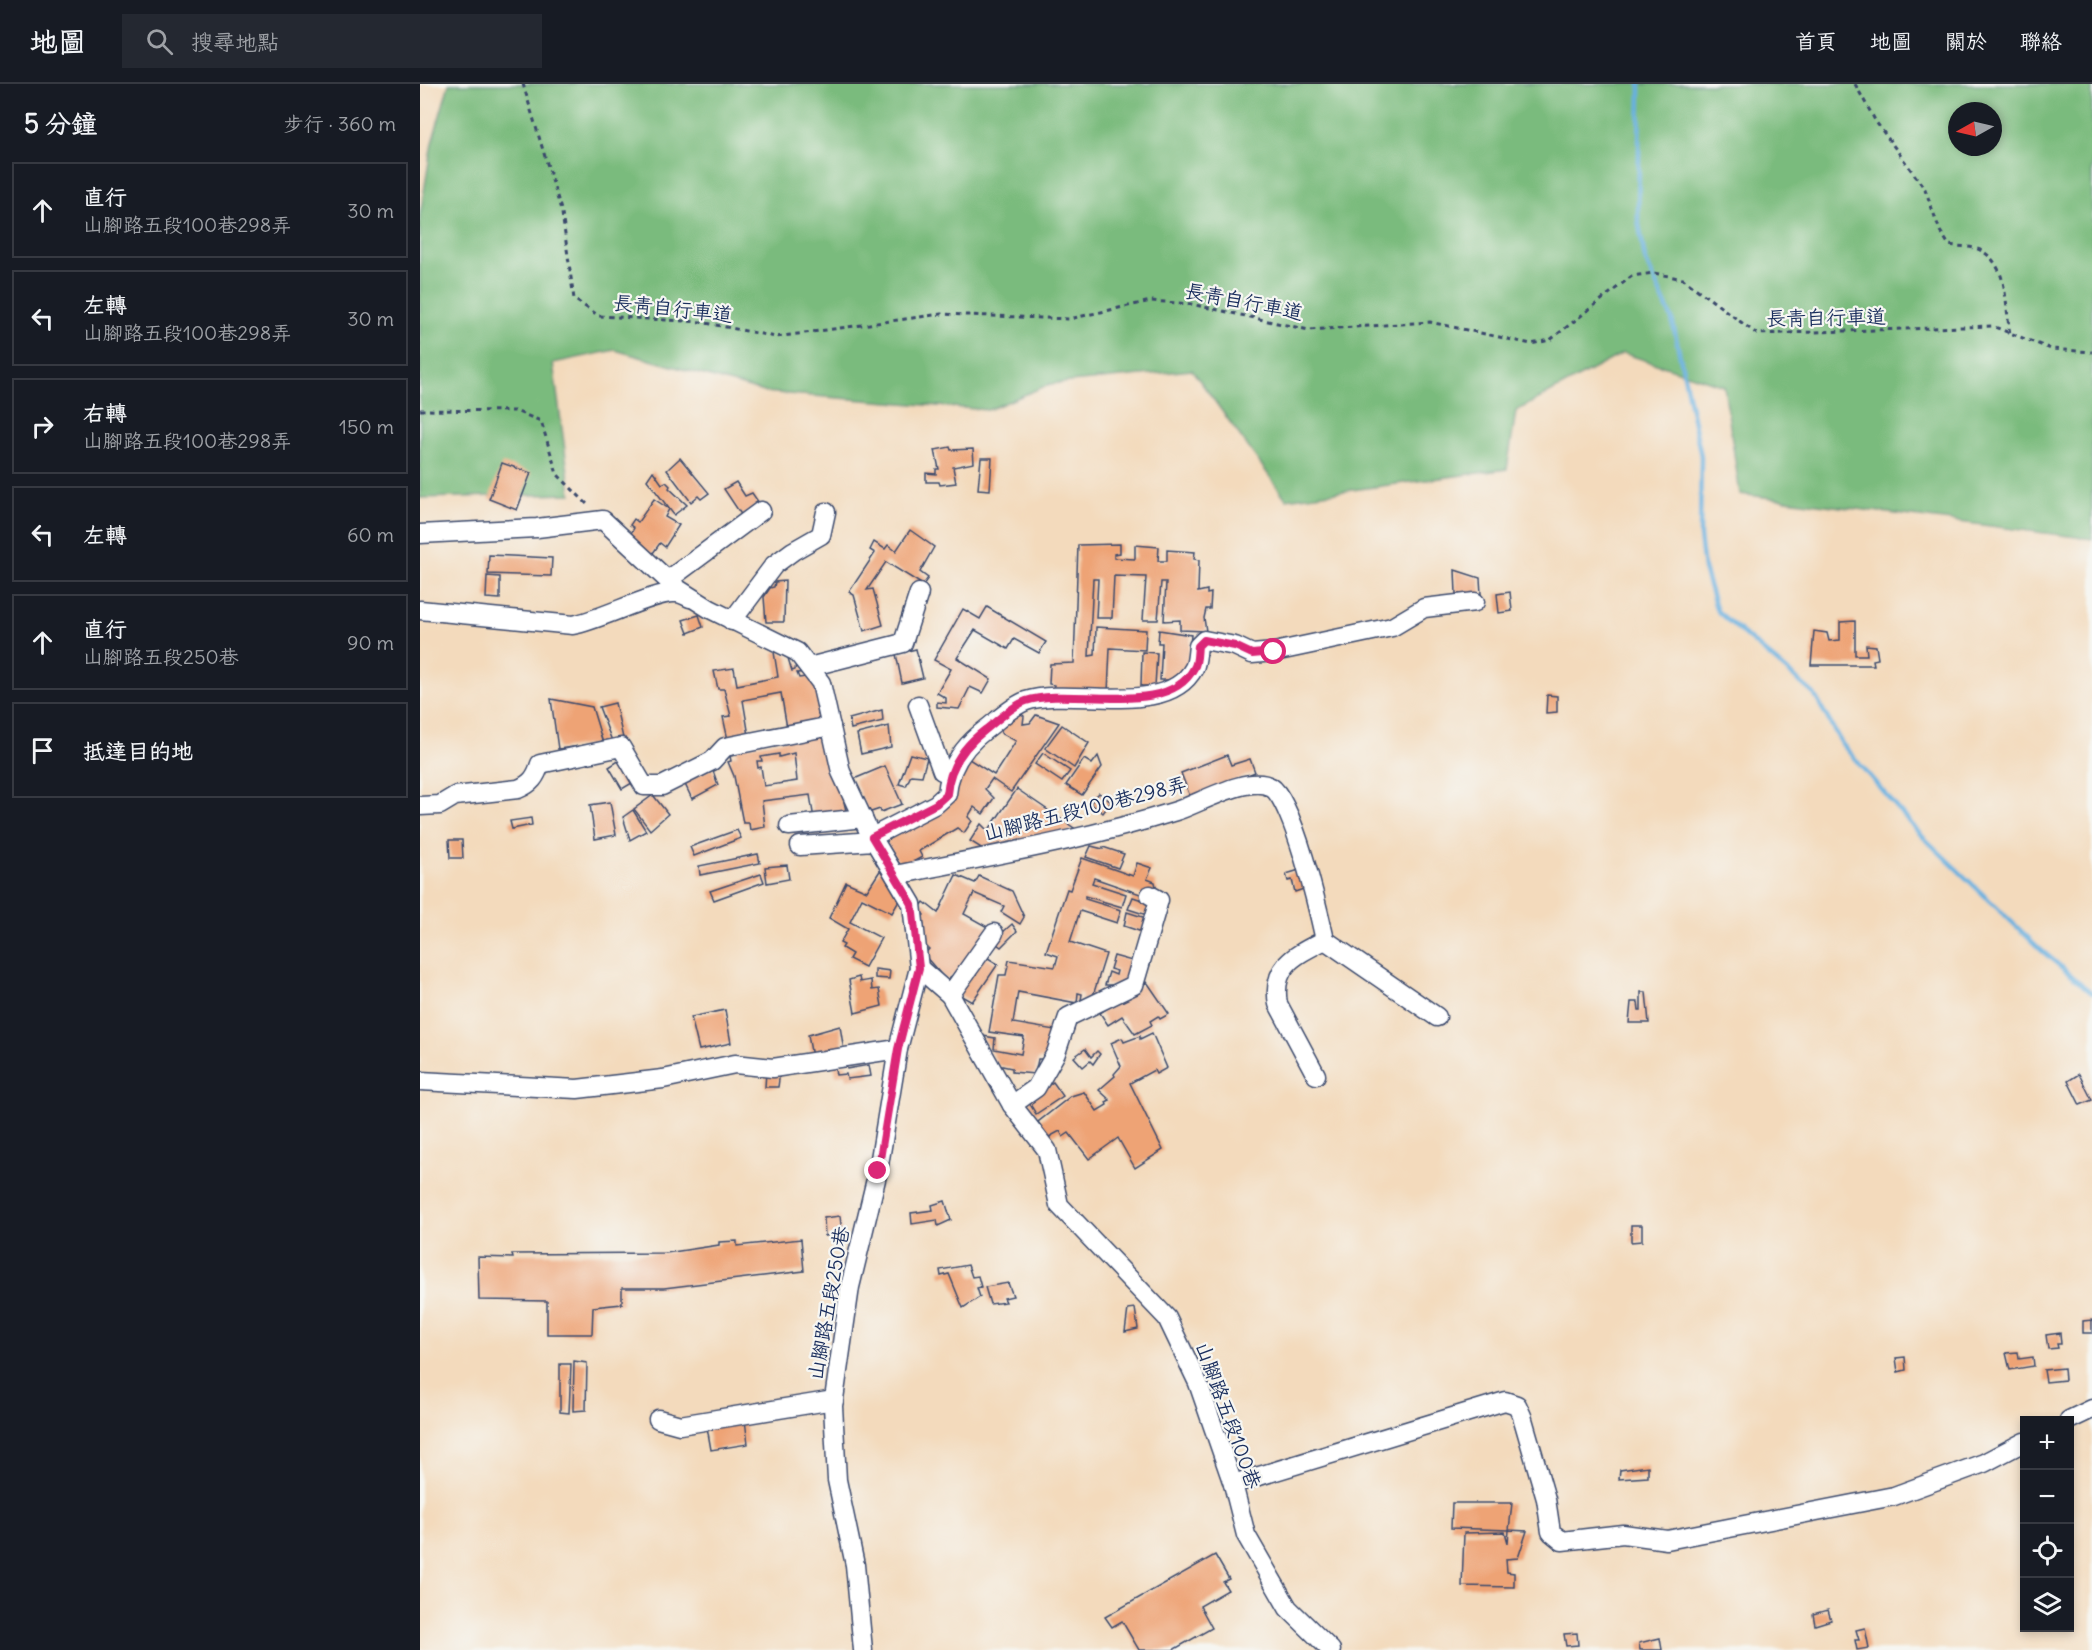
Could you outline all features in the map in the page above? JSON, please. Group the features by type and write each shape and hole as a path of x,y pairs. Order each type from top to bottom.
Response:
{"lane":[{"path":"668,580 761,511"},
{"path":"732,621 774,566 793,550 821,535 826,512"},
{"path":"420,534 537,528 603,520 668,580 694,599 732,621 797,652 821,683 842,772 862,818 912,904 919,968"},
{"path":"420,609 573,625 594,621 649,599 676,593 694,599"},
{"path":"809,668 903,644 919,593"},
{"path":"800,846 873,839 936,804 947,794 949,773 977,736 1025,701 1137,697 1170,691 1185,680 1195,667 1198,646 1204,640 1235,646 1252,654 1274,652 1392,627 1424,608 1475,602"},
{"path":"918,705 942,771 949,773"},
{"path":"420,806 440,805 454,796 518,789 527,786 537,775 540,764 621,747 644,786 662,786 712,761 725,747 831,726"},
{"name":"山腳路五段100巷298弄","path":"895,875 1064,841 1174,812 1233,788 1260,784 1272,787 1281,798 1312,878 1325,940"},
{"path":"789,826 862,818"},
{"path":"1012,1105 1036,1088 1056,1053 1068,1017 1134,985 1159,900 1150,896"},
{"path":"950,995 994,933"},
{"path":"1317,1075 1278,1004 1276,991 1277,979 1294,956 1325,940 1437,1017"},
{"name":"山腳路五段100巷","path":"919,968 950,995 1012,1105 1047,1150 1059,1205 1167,1318 1198,1383 1233,1484 1246,1535 1288,1608 1330,1650"},
{"name":"山腳路五段250巷","path":"863,1650 855,1566 837,1480 834,1400 850,1287 878,1171 898,1049 919,968"},
{"path":"420,1082 577,1089 663,1079 735,1064 773,1068 898,1049"},
{"path":"658,1419 680,1425 834,1400"},
{"path":"1233,1484 1506,1401 1517,1405 1522,1416 1546,1498 1551,1532 1562,1541 1623,1534 1667,1540 1894,1496 1984,1463 2020,1445"},
{"path":"2074,1418 2092,1409"}],"path":[{"name":"長青自行車道","path":"523,84 562,213 574,299 599,316 701,322 776,337 941,314 1069,319 1151,301 1191,304 1309,330 1430,322 1531,344 1550,340 1632,276 1654,273 1683,279 1757,333 1992,327 2051,349 2092,352"},
{"path":"1855,84 1876,122 1925,189 1940,231 1949,245 1980,250 1995,261 2002,272 2010,334"},
{"path":"420,410 515,411 541,421 557,474 603,520"}],"green space":[{"path":"449,84 2092,84 2092,539 1740,494 1724,386 1623,353 1516,411 1507,469 1286,499 1192,370 1050,384 988,410 764,392 615,350 553,363 571,494 420,498 420,216 432,143"}],"building":[{"path":"950,447 951,450 973,449 974,463 953,467 956,483 940,485 939,482 926,482 926,473 936,474 936,469 939,469 935,450"},
{"path":"680,458 709,493 701,499 698,496 691,502 667,470"},
{"path":"981,458 992,458 990,490 978,489"},
{"path":"502,463 531,473 517,510 489,499"},
{"path":"653,471 662,484 666,482 669,488 687,505 674,515 647,480"},
{"path":"736,482 745,496 752,493 759,503 742,516 724,489"},
{"path":"654,499 669,509 665,517 679,525 665,547 660,543 651,556 629,537 634,528 630,525 634,519 638,522"},
{"path":"910,530 934,547 920,572 928,578 923,585 886,562 867,590 873,589 883,625 864,631 854,595 849,592 875,553 870,550 874,542 885,549 888,545 896,551"},
{"path":"1120,544 1120,553 1114,554 1114,558 1135,559 1135,545 1159,547 1158,561 1167,561 1167,550 1195,552 1194,559 1199,560 1198,592 1207,590 1207,594 1211,593 1210,609 1206,609 1204,618 1206,631 1180,630 1180,620 1164,621 1166,582 1161,582 1158,620 1143,620 1146,577 1114,576 1112,618 1096,618 1098,579 1093,579 1089,656 1095,655 1096,627 1146,630 1145,650 1110,648 1108,692 1054,694 1054,685 1049,684 1050,664 1074,663 1078,545"},
{"path":"489,555 552,558 551,576 488,574"},
{"path":"1455,570 1480,578 1481,594 1456,594"},
{"path":"487,576 500,577 500,599 486,598"},
{"path":"785,581 784,622 766,622 764,597 770,588 774,587 775,582"},
{"path":"1510,592 1512,611 1499,613 1497,594"},
{"path":"987,607 1046,642 1039,653 1014,639 1008,649 975,630 957,658 991,679 983,693 970,687 959,709 937,707 937,702 946,703 946,698 937,693 951,669 934,660 963,609 980,619"},
{"path":"699,615 703,627 688,633 683,620"},
{"path":"1855,621 1855,655 1867,655 1866,645 1876,646 1878,659 1873,660 1874,665 1811,665 1814,631 1827,633 1829,641 1840,640 1840,622"},
{"path":"1159,630 1191,635 1188,665 1175,680 1160,680 1162,643 1158,643"},
{"path":"916,649 923,678 902,683 896,654"},
{"path":"774,652 787,655 792,671 795,670 796,661 809,672 797,673 799,678 814,676 825,723 787,728 781,693 743,700 749,736 728,740 723,717 731,716 724,689 718,689 714,671 734,668 737,685 778,677"},
{"path":"1142,652 1157,653 1155,686 1141,686"},
{"path":"1547,695 1557,696 1557,712 1546,713"},
{"path":"551,699 592,707 603,743 558,749"},
{"path":"615,703 623,738 612,741 599,707"},
{"path":"882,710 883,721 851,729 849,719"},
{"path":"1019,712 1024,716 1023,724 1030,723 1036,715 1059,723 1011,792 992,779 985,789 994,798 983,814 974,807 968,817 972,821 964,833 957,828 919,851 922,857 902,868 885,841 944,803 956,771 966,757 994,775 1016,741 1001,733 1002,723"},
{"path":"1062,725 1089,743 1074,768 1045,748"},
{"path":"889,726 891,747 861,754 857,734"},
{"path":"822,734 823,738 829,737 847,815 814,819 810,795 762,801 765,827 750,830 749,823 743,823 734,776 728,762 731,761 730,756 737,755 736,748","holes":["794,753 797,781 764,786 761,767 758,768 757,761 762,761 761,757 779,754 779,757"]},
{"path":"1043,753 1070,771 1062,782 1035,764"},
{"path":"910,754 927,758 922,776 911,775 906,786 899,784"},
{"path":"1227,755 1231,765 1250,759 1255,772 1191,799 1181,773"},
{"path":"1098,756 1102,767 1082,795 1066,785 1084,759 1092,764"},
{"path":"623,758 637,780 622,789 609,767"},
{"path":"885,766 902,804 881,812 880,809 868,813 854,779"},
{"path":"712,768 718,785 692,799 684,782"},
{"path":"1017,789 1074,828 1061,836 986,851 970,841 981,824 988,831"},
{"path":"1099,793 1111,802 1103,813 1090,803"},
{"path":"653,795 668,814 650,830 634,809"},
{"path":"610,802 616,835 595,839 590,805"},
{"path":"633,810 646,831 630,840 623,817"},
{"path":"531,818 532,825 512,829 510,821"},
{"path":"737,830 741,838 694,856 690,847"},
{"path":"449,840 462,840 463,858 450,858"},
{"path":"1091,846 1103,849 1103,847 1124,854 1118,868 1086,857"},
{"path":"758,854 760,863 700,875 699,866"},
{"path":"1082,858 1133,876 1137,863 1152,868 1147,879 1155,882 1157,891 1143,895 1094,878 1092,883 1126,894 1122,907 1085,896 1085,899 1121,910 1117,923 1080,911 1070,942 1106,954 1091,1002 1081,1000 1082,994 1078,993 1077,1003 1018,992 1013,1023 1055,1030 1046,1059 1038,1059 1035,1074 1012,1072 1012,1068 998,1065 983,1036 995,1038 994,1049 1021,1054 1024,1037 989,1032 999,975 1006,975 1009,960 1055,967 1058,956 1046,952 1067,889 1070,890"},
{"path":"787,865 789,879 767,883 765,867"},
{"path":"883,866 902,896 892,913 862,898 850,922 881,938 865,967 849,959 852,954 842,948 844,945 840,943 848,929 829,918 846,882 867,891"},
{"path":"1303,869 1309,887 1295,892 1292,880 1288,881 1286,874"},
{"path":"761,874 764,882 714,900 710,891"},
{"path":"956,875 975,883 979,876 1012,891 1024,917 1020,924 1001,912 1004,906 974,893 964,914 991,929 958,971 946,980 924,955 929,949 919,939 920,919 924,915 919,909 924,902 938,913"},
{"path":"1133,897 1151,903 1147,915 1128,909"},
{"path":"1127,912 1146,918 1142,932 1124,926"},
{"path":"1012,924 1017,931 1001,947 993,941"},
{"path":"983,955 998,964 972,1002 958,994"},
{"path":"1114,956 1132,961 1127,981 1120,985 1105,985 1109,972 1116,975 1117,971 1110,969"},
{"path":"875,969 890,971 889,979 875,978"},
{"path":"859,977 860,982 871,980 872,990 879,989 882,1006 855,1013 849,980"},
{"path":"1147,982 1169,1014 1160,1019 1158,1016 1150,1021 1152,1025 1135,1034 1122,1016 1108,1025 1100,1013"},
{"path":"1641,992 1646,992 1649,1023 1629,1023 1631,1002 1638,1002 1639,1010 1641,1010"},
{"path":"725,1010 731,1043 699,1050 691,1017"},
{"path":"840,1026 844,1051 812,1057 808,1035"},
{"path":"1152,1033 1167,1068 1156,1074 1154,1070 1130,1083 1163,1150 1135,1168 1118,1138 1089,1159 1069,1133 1063,1137 1060,1131 1049,1137 1038,1122 1071,1096 1084,1092 1097,1111 1107,1105 1106,1102 1110,1100 1099,1090 1115,1076 1114,1074 1121,1066 1111,1043 1122,1038 1124,1042 1140,1036 1140,1039"},
{"path":"1085,1049 1091,1057 1097,1051 1100,1054 1093,1064 1090,1061 1083,1067 1074,1057"},
{"path":"846,1064 847,1069 869,1065 871,1076 847,1079 846,1074 836,1075 834,1065"},
{"path":"766,1072 780,1072 778,1087 765,1087"},
{"path":"2079,1074 2092,1100 2080,1105 2068,1081"},
{"path":"1053,1082 1063,1096 1036,1114 1028,1101"},
{"path":"945,1201 951,1220 938,1226 937,1220 912,1224 911,1213 933,1210 932,1205"},
{"path":"840,1216 842,1233 825,1236 824,1218"},
{"path":"1631,1225 1642,1225 1642,1241 1631,1242"},
{"path":"801,1239 804,1271 664,1288 622,1288 622,1304 593,1307 592,1334 547,1334 547,1301 479,1300 478,1257 513,1258 512,1254 666,1253 719,1245 719,1242 737,1241 737,1246"},
{"path":"968,1265 972,1277 978,1276 981,1287 977,1288 980,1297 963,1308 949,1274 941,1276 940,1270"},
{"path":"1008,1283 1013,1296 1004,1298 1006,1302 990,1304 985,1287"},
{"path":"1135,1308 1138,1329 1125,1332 1128,1309"},
{"path":"2092,1320 2092,1333 2083,1333 2083,1321"},
{"path":"2060,1333 2061,1344 2057,1344 2058,1348 2048,1349 2046,1335"},
{"path":"2018,1352 2019,1359 2033,1357 2034,1366 2010,1370 2006,1353"},
{"path":"1905,1357 1906,1370 1898,1372 1896,1358"},
{"path":"574,1361 587,1363 586,1410 573,1411"},
{"path":"560,1364 571,1364 569,1413 560,1412"},
{"path":"2064,1368 2065,1380 2046,1382 2044,1370"},
{"path":"745,1420 748,1444 711,1450 707,1427"},
{"path":"1648,1466 1648,1477 1619,1479 1620,1470"},
{"path":"1452,1503 1512,1503 1509,1530 1451,1528"},
{"path":"1509,1530 1527,1531 1518,1558 1506,1559 1507,1572 1514,1573 1514,1587 1462,1586 1464,1533 1505,1532 1508,1543"},
{"path":"1215,1555 1229,1579 1223,1582 1228,1590 1200,1606 1212,1628 1173,1650 1139,1650 1122,1621 1112,1627 1105,1617"},
{"path":"1828,1610 1831,1620 1815,1625 1813,1614"},
{"path":"1865,1628 1869,1648 1857,1650 1855,1640 1859,1640 1856,1630"},
{"path":"1577,1633 1578,1645 1566,1646 1564,1634"},
{"path":"1660,1638 1662,1650 1640,1650 1639,1643"}],"waterway":[{"path":"1640,84 1638,219 1645,259 1672,319 1701,456 1700,536 1704,569 1717,611 1814,694 1842,744 1919,833 2041,950 2092,993"}],"route":[{"path":"878,1171 898,1049 919,968 912,904 872,837 936,804 947,794 949,773 962,753 977,736 1025,701 1137,697 1170,691 1185,680 1195,667 1198,646 1204,640 1235,646 1252,654 1274,652"}]}
